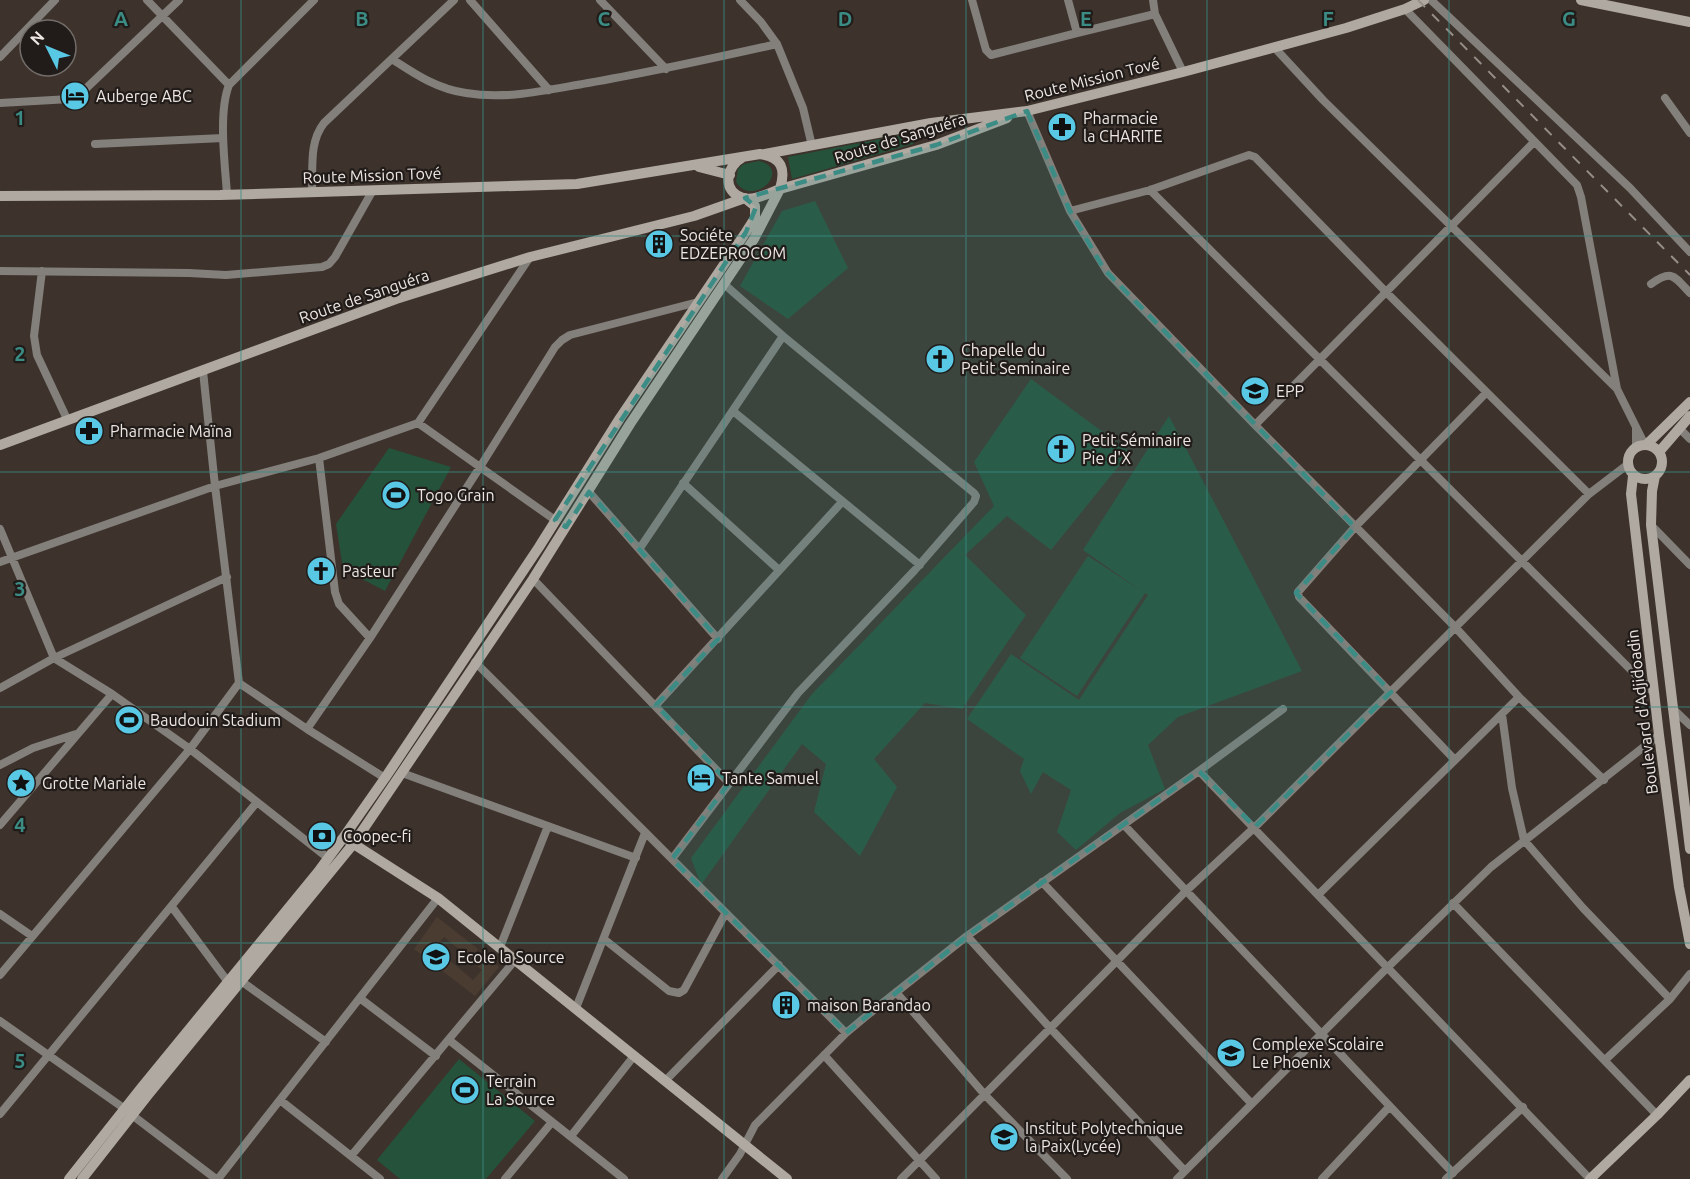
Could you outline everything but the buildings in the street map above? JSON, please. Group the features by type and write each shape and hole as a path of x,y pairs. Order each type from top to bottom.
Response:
{"street":[{"path":"0,57 55,0"},
{"path":"147,0 164,15 229,85"},
{"path":"0,103 70,99 77,96 179,0"},
{"path":"227,194 223,138 225,99 229,85 314,0"},
{"path":"312,191 314,141 317,131 454,0"},
{"path":"470,0 549,90"},
{"path":"600,0 666,69"},
{"path":"740,0 761,22 777,44 802,108 812,146"},
{"path":"972,0 986,50 991,55 1155,14"},
{"path":"1068,0 1077,33"},
{"path":"1153,0 1155,14 1183,72"},
{"name":"Route Mission Tové","path":"0,196 227,194 577,184 812,146 931,123 1027,111 1346,28 1405,9 1424,0"},
{"path":"1431,0 1630,188 1690,252"},
{"path":"1581,0 1628,4 1690,22"},
{"path":"1405,9 1577,185 1617,389"},
{"path":"392,59 431,84 464,93 492,96 518,95 666,69 777,44"},
{"path":"1274,47 1323,100 1617,389 1636,423 1642,446"},
{"path":"1665,98 1690,133"},
{"path":"1027,111 1070,211 1108,273 1254,425 1455,627 1519,697 1604,780"},
{"name":"Route de Sanguéra","path":"0,445 396,299 530,257 694,216 745,198 755,198 936,145 1027,111"},
{"path":"931,123 936,145"},
{"path":"95,144 223,138"},
{"path":"1254,425 1387,293 1533,142"},
{"path":"82,1179 129,1112 228,982 328,858 349,840 385,778 471,659 533,579 630,424 754,239 780,189 784,171 772,157 760,154"},
{"path":"1070,211 1150,190 1249,155 1255,157 1486,393 1589,494"},
{"path":"728,177 732,165 743,157"},
{"path":"684,165 730,175 728,177 734,194 694,216"},
{"path":"69,1179 241,981 402,773 555,520 620,418 755,218 755,206 731,189"},
{"path":"0,271 226,275 322,267 329,264 335,257 373,190"},
{"path":"1150,190 1655,694"},
{"path":"0,562 215,486 319,458 418,423 530,257"},
{"path":"42,272 35,346 67,419"},
{"path":"1651,284 1661,277 1674,276 1690,293"},
{"path":"672,859 798,693 920,565 974,502 976,496 783,336 724,284"},
{"path":"307,729 370,638 561,340 570,335 698,302"},
{"path":"640,548 783,336"},
{"path":"0,975 190,749 239,683 203,371"},
{"path":"1454,759 1298,595 1299,590 1355,527 1486,393"},
{"path":"1630,471 1631,452 1642,446 1690,402"},
{"path":"733,411 920,565"},
{"path":"1659,452 1690,416"},
{"path":"418,423 566,527"},
{"path":"1679,428 1690,439"},
{"path":"902,1179 1186,891 1255,827 1589,494 1609,480 1630,471 1647,479 1655,476 1661,469 1662,460 1659,452 1654,447 1642,446"},
{"path":"319,458 335,592 339,604 370,638"},
{"name":"Boulevard d'Adjidoadin","path":"1630,471 1659,735 1679,887 1690,944"},
{"name":"Boulevard d'Adjidoadin","path":"1655,476 1651,525 1690,849"},
{"path":"684,483 779,570"},
{"path":"589,492 718,639"},
{"path":"656,705 842,502"},
{"path":"1651,525 1690,565"},
{"path":"0,529 54,658 112,694 190,749 328,858"},
{"path":"0,688 54,658 227,577"},
{"path":"533,579 729,783"},
{"path":"471,659 846,1033"},
{"path":"239,683 385,778"},
{"path":"0,825 112,694"},
{"path":"1319,894 1519,697"},
{"path":"1672,708 1690,725"},
{"path":"722,1179 740,1154 755,1125 846,1033 967,936 1125,825 1283,709"},
{"path":"1502,714 1512,788 1524,840 1583,908 1670,999"},
{"path":"0,765 33,748 78,734"},
{"path":"1177,1179 1453,903 1524,840 1659,735"},
{"path":"1199,771 1590,1179 1690,1080"},
{"path":"402,773 636,858"},
{"path":"0,1114 257,802"},
{"path":"500,947 548,825"},
{"path":"1125,825 1389,1107 1450,1176 1523,1107"},
{"path":"576,1008 645,833"},
{"path":"349,840 438,898 788,1179"},
{"path":"1042,882 1251,1103"},
{"path":"0,1021 129,1112 217,1179 361,999 438,898"},
{"path":"1453,903 1657,1115"},
{"path":"172,907 228,982"},
{"path":"0,914 32,936"},
{"path":"604,939 669,991 679,993 684,990 725,914"},
{"path":"967,936 1185,1171"},
{"path":"351,1156 516,959"},
{"path":"664,1081 779,965"},
{"path":"1605,1060 1670,999 1690,974"},
{"path":"241,981 326,1042"},
{"path":"896,992 985,1095 1067,1179"},
{"path":"361,999 436,1056"},
{"path":"449,1040 624,1179"},
{"path":"824,1055 936,1179"},
{"path":"571,1136 634,1056"},
{"path":"280,1100 380,1179"},
{"path":"1322,1179 1389,1107"},
{"path":"505,1179 552,1122"}],"highlighted area":[{"path":"1027,111 1070,211 1104,269 1355,527 1296,593 1391,692 1255,827 1199,771 967,936 846,1033 672,859 729,783 656,705 718,639 589,492 566,527 555,520 746,232 756,207 745,198 936,145"}],"shaded area":[{"name":"Ecole la Source","path":"437,917 478,949 471,959 444,937 435,948 473,980 482,970 477,966 486,956 499,967 475,996 414,949"}],"green space":[{"path":"911,133 918,137 913,144 792,179 788,157"},
{"path":"759,161 768,165 772,171 767,185 752,191 743,189 736,182 738,169 744,164"},
{"path":"815,201 848,268 788,319 740,286 782,211"},
{"path":"1031,379 1130,452 1051,550 1007,516 965,555 1026,615 962,709 925,703 874,759 897,787 860,856 814,812 826,764 802,744 701,885 691,858 812,694 994,506 974,462"},
{"path":"1169,416 1302,671 1178,717 1148,745 1165,789 1120,813 1076,850 1057,832 1071,790 1043,772 1031,794 1020,771 1024,759 967,719 1011,654 1079,700 1148,595 1145,593 1077,696 1020,658 1088,556 1143,592 1083,550"},
{"name":"Togo Grain","path":"389,448 451,467 385,591 343,569 336,524"},
{"name":"Terrain La Source","path":"459,1059 535,1121 486,1179 400,1179 377,1160"}],"railway":[{"path":"1418,0 1690,275"}],"place":[{"name":"Auberge ABC","path":"75,96"},
{"name":"Pharmacie la CHARITE","path":"1062,127"},
{"name":"Sociéte EDZEPROCOM","path":"659,244"},
{"name":"Chapelle du Petit Seminaire","path":"940,359"},
{"name":"EPP","path":"1255,391"},
{"name":"Pharmacie Maïna","path":"89,431"},
{"name":"Petit Séminaire Pie d'X","path":"1061,449"},
{"name":"Togo Grain","path":"396,495"},
{"name":"Pasteur","path":"321,571"},
{"name":"Baudouin Stadium","path":"129,720"},
{"name":"Tante Samuel","path":"701,778"},
{"name":"Grotte Mariale","path":"21,783"},
{"name":"Coopec-fi","path":"322,836"},
{"name":"Ecole la Source","path":"436,957"},
{"name":"maison Barandao","path":"786,1005"},
{"name":"Complexe Scolaire Le Phoenix","path":"1231,1053"},
{"name":"Terrain La Source","path":"465,1090"},
{"name":"Institut Polytechnique la Paix(Lycée)","path":"1004,1137"}]}
